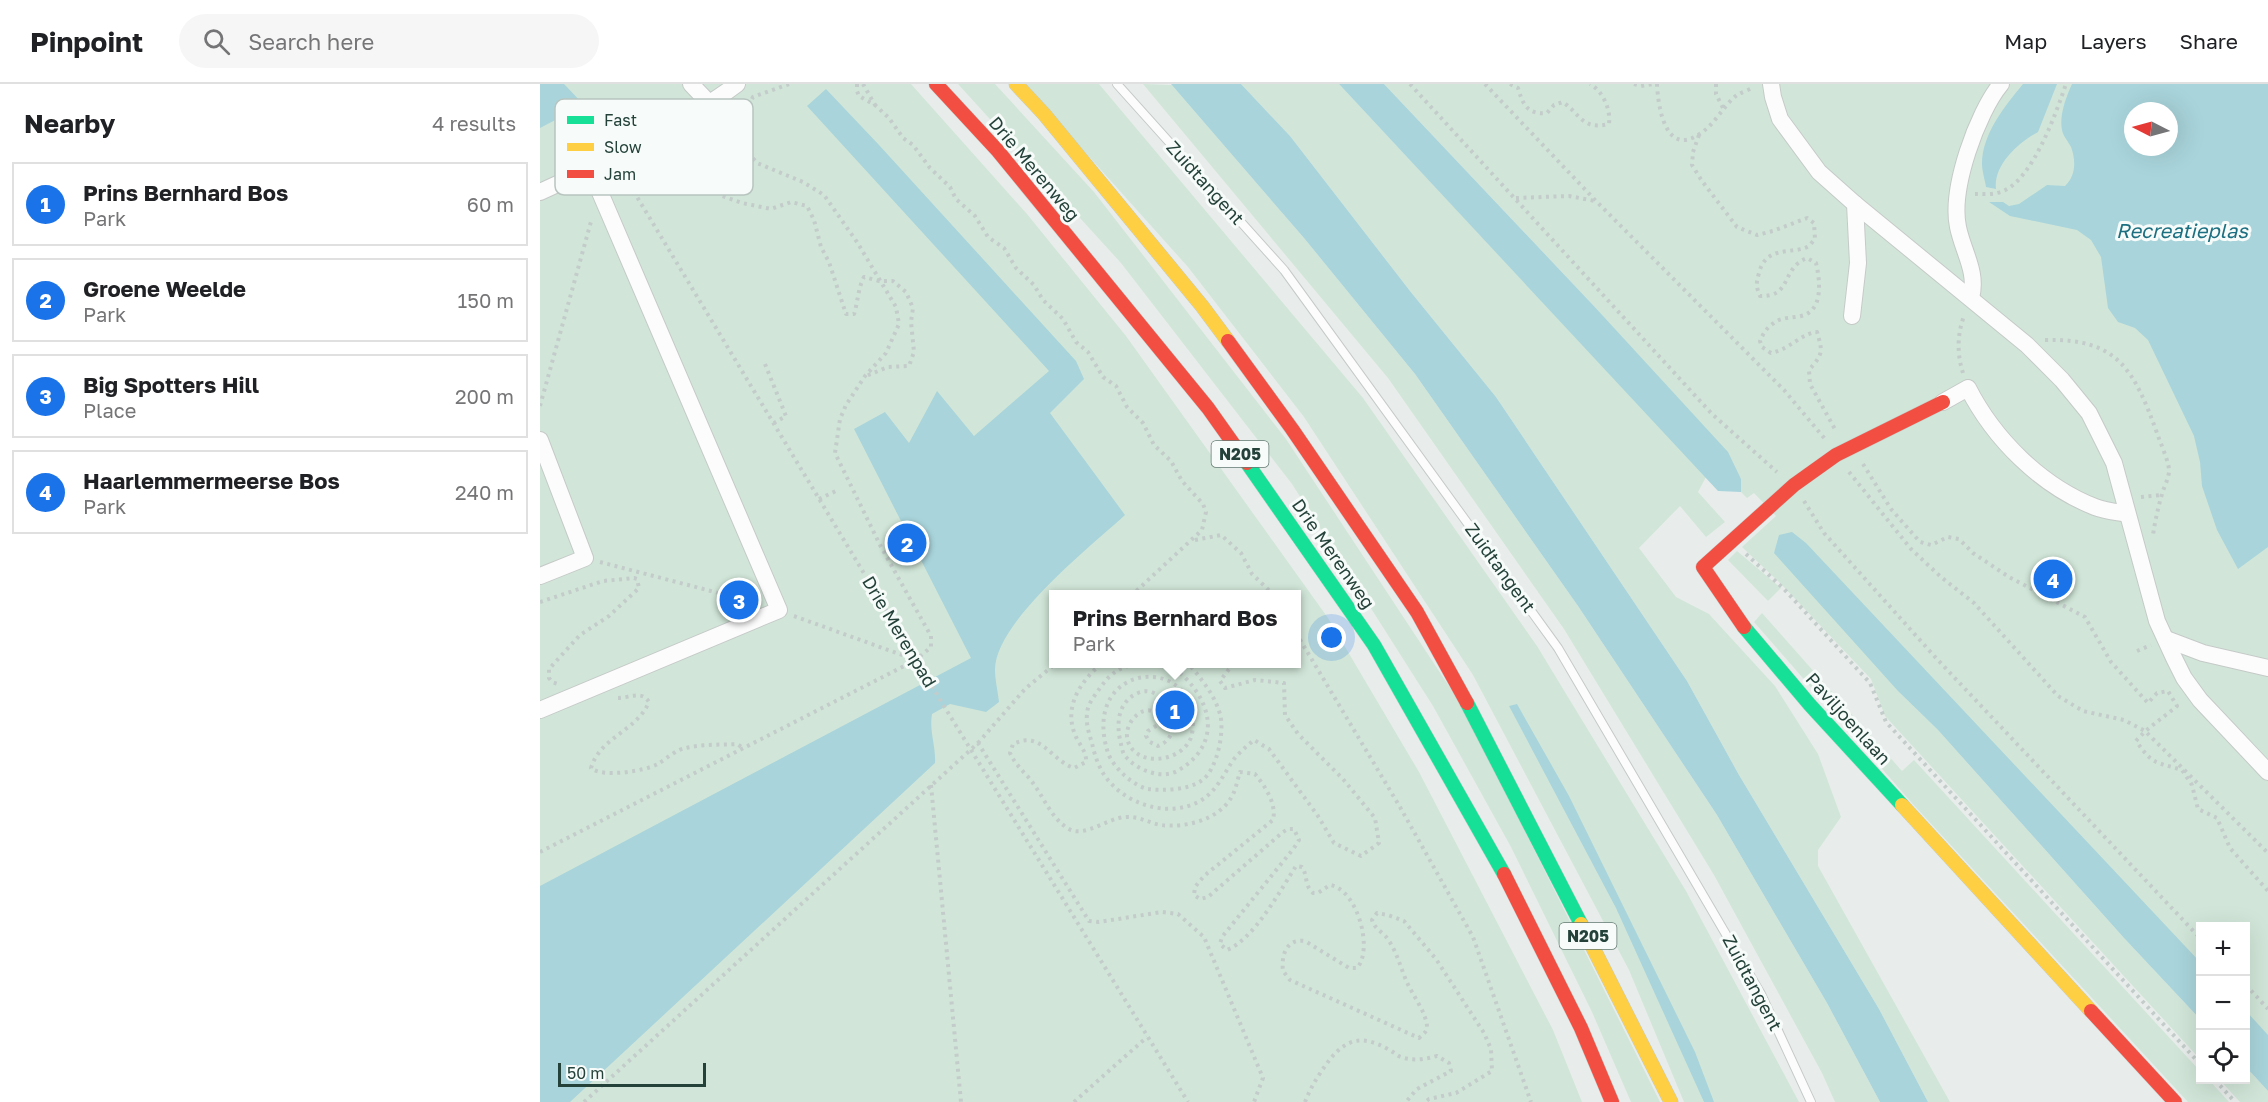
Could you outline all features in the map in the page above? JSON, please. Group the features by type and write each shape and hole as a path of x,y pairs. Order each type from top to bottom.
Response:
{"main road":[{"name":"Drie Merenweg","path":"936,84 998,151 1208,408 1374,645 1496,858 1581,1028 1612,1102"},
{"name":"Drie Merenweg","path":"1016,84 1044,114 1202,306 1292,429 1417,612 1503,770 1671,1102"},
{"name":"Paviljoenlaan","path":"1943,402 1841,452 1794,485 1703,567 1739,621 1810,705 2175,1102"}],"street":[{"path":"691,84 705,99"},
{"path":"717,99 737,84"},
{"path":"1771,84 1780,119 1819,172 2027,345 2062,380 2088,413 2114,463 2157,621 2184,678 2200,700 2268,772"},
{"path":"1971,298 1974,288 1971,266 1958,227 1956,208 1958,193 1974,132 2001,84"},
{"path":"540,192 555,185"},
{"path":"540,710 779,610 601,195"},
{"path":"1852,316 1858,263 1855,204"},
{"path":"1943,402 1968,388 1981,414 2007,447 2040,474 2096,507 2127,514"},
{"path":"540,440 585,558 540,576"},
{"path":"2166,639 2225,659 2268,668"}],"lane":[{"name":"Zuidtangent","path":"1117,84 1284,270 1558,648 1761,994 1811,1102"}],"path":[{"path":"752,99 764,92 789,84"},
{"path":"858,84 856,91 859,96 875,105 889,118 903,138 918,150 930,168 970,211 988,237 1004,248 1016,268 1034,285 1043,300 1063,319 1076,342 1089,352 1103,377 1116,386 1127,408 1143,423 1154,445 1171,461 1185,486 1197,495 1203,504 1205,520 1202,530 1139,590"},
{"path":"863,84 875,105"},
{"path":"1410,84 1712,414 1794,485 1824,533 1935,658 2196,934"},
{"path":"1485,84 1596,201 1784,390 1841,452 1911,549 1974,603 2058,696 2083,711 2124,720 2145,731 2268,853"},
{"path":"1510,84 1518,88 1522,103 1537,114 1547,113 1554,105 1563,102 1575,111 1584,123 1598,127 1609,124 1610,115 1603,98 1590,84"},
{"path":"1634,84 1641,86 1655,84 1664,128 1676,139 1688,140 1699,135 1737,96 1760,84"},
{"path":"1716,84 1716,93 1724,110"},
{"path":"1958,193 1991,194 2013,185 2048,134 2066,84"},
{"path":"1699,135 1693,152 1692,165 1737,227 1757,235 1807,218 1814,223 1815,239 1808,246 1771,255 1760,269 1756,287 1760,296 1771,296 1781,291 1796,262 1807,258 1816,263 1820,277 1815,306 1804,316 1775,322 1764,333 1760,341 1762,347 1771,353 1784,350 1805,335 1817,332 1822,351 1809,370 1810,384 1841,452 1862,461 1891,509 1920,542 1931,545 1948,537 1959,539 1973,553 2009,577 2085,617 2111,662 2148,703 2157,693 2168,691 2177,706 2136,741 2150,760 2182,770 2192,785 2199,809 2217,818 2230,848 2268,891"},
{"path":"540,852 916,660 931,646 931,636 881,547 835,453 840,419 846,405 865,376 886,353 899,324 896,307 857,242 824,195 803,182 757,163 753,158"},
{"path":"540,406 598,195"},
{"name":"Drie Merenpad","path":"636,195 947,711 1188,1102"},
{"path":"721,195 742,203 771,209 791,201 807,206 814,220 821,247 829,262 846,314 854,315 860,297 859,285 864,277 879,281 893,281 906,292 913,308 911,322 914,352 909,366 888,367 865,376"},
{"path":"1515,198 1569,196 1596,201"},
{"path":"1958,333 1960,363 1968,388"},
{"path":"2027,345 2040,340 2057,339 2097,345 2111,353 2133,379 2149,412 2170,470 2161,495 2153,537"},
{"path":"765,364 786,416 774,423"},
{"path":"819,499 838,490"},
{"path":"1194,540 1221,535 1242,553 1252,574 1269,590"},
{"path":"1732,541 1784,589 1870,683 1886,722 2196,1060"},
{"path":"1301,641 1400,807 1473,937 1531,1102"},
{"path":"584,1102 978,743 1025,689 1049,668"},
{"path":"1097,668 1079,689 1070,715 1072,728 1086,757 1086,762 1074,768 1067,766 1034,740 1023,739 1013,744 1010,753 1014,764 1030,780 1059,821 1070,830 1084,832 1108,820 1125,817 1137,817 1160,825 1178,825 1203,820 1215,815 1224,807 1234,791 1240,772 1255,774 1273,804 1275,813 1273,820 1204,876 1196,887 1194,895 1200,899 1208,897 1283,832 1294,829 1299,840 1294,848 1222,937 1220,944 1227,950 1234,947 1253,928 1296,866 1302,867 1305,872 1306,886 1313,893 1318,893 1330,885 1337,886 1352,901 1357,910 1365,944 1362,963 1357,968 1349,968 1305,941 1299,940 1293,942 1283,955 1283,972 1290,980 1419,1038 1427,1028 1424,1015 1388,938 1374,927 1372,920 1377,913 1404,921 1436,959 1484,1033 1491,1049 1492,1071 1456,1093 1425,1102"},
{"path":"1120,668 1108,676 1088,706 1086,724 1103,773 1116,789 1146,806 1168,809 1199,802 1214,791 1235,758 1254,740 1269,750 1318,816 1334,843 1360,856 1379,843 1375,818 1336,772 1298,734 1285,715 1284,683 1255,680 1225,688 1220,681 1229,668"},
{"path":"1174,668 1186,678 1201,699 1208,719 1208,738 1205,747 1192,762 1177,772 1163,776 1149,771 1124,756 1118,734 1118,720 1122,710 1129,700 1139,693 1146,692 1157,695 1167,704 1172,713 1173,726 1164,744 1158,746 1150,742 1146,736 1148,731 1159,724 1158,717 1154,712 1148,710 1139,712 1129,725 1127,736 1133,750 1142,756 1171,758 1186,747 1191,738 1194,717 1177,685 1163,678 1144,675 1129,681 1117,688 1109,701 1105,716 1104,740 1110,759 1126,777 1146,789 1184,788 1203,781 1213,765 1220,745 1221,716 1212,693 1193,668"},
{"path":"978,743 1089,921 1099,922 1162,912 1178,914 1204,937 1263,1078 1254,1102"},
{"path":"931,784 962,1102"},
{"path":"2250,989 2268,1009"},
{"path":"1074,1102 1147,1037"},
{"path":"1305,1102 1318,1078 1339,1049 1349,1042 1360,1040 1389,1049 1397,1056 1406,1059 1418,1060 1437,1056 1449,1063 1451,1071 1417,1089 1406,1102"},
{"path":"2219,1084 2235,1102"}],"green space":[{"path":"540,84 911,84 1027,214 1126,336 1328,618 1419,772 1553,1030 1582,1102 540,1102"},
{"path":"958,84 995,84 1094,192 1286,439 1464,709 1660,1102 1631,1102 1592,1012 1511,847 1433,706 1292,484 1121,263"},
{"path":"1024,84 1099,84 1363,398 1537,646 1686,891 1799,1102 1684,1102 1629,970 1473,675 1304,417 1188,267"},
{"path":"1143,84 1172,85 1304,238 1415,374 1578,606 1717,815 1827,1003 1880,1102 1835,1102 1822,1073 1714,875 1564,629 1388,378"},
{"path":"1241,84 1339,84 1706,477 1698,492 1725,522 1706,537 1680,506 1639,548 1676,597 1709,614 1775,686 1818,754 1841,817 1818,850 1818,866 1950,1102 1928,1102 1879,1009 1739,775 1687,681 1496,397 1410,291 1290,136"},
{"path":"1384,84 2268,84 2268,1045 2250,1025 2250,922 2196,922 2196,967 1898,691 1938,730 2124,938 2196,1015 2196,1055 1885,716 1871,679 1782,585 1742,547 1776,516 1754,493 1747,498 1741,492 1741,479 1592,304"},
{"path":"1737,551 1781,588 1768,601 1728,560"},
{"path":"1762,613 1902,771 1914,760 2196,1067 2196,1084 2213,1084 2229,1102 2188,1102 1911,802 1754,622"},
{"path":"2250,1071 2268,1091 2268,1102 2240,1102 2224,1084 2250,1084"}],"water":[{"path":"540,84 564,84 578,99 555,99 555,120 540,128"},
{"path":"1171,84 1241,84 1290,136 1410,291 1496,397 1687,681 1739,775 1879,1009 1928,1102 1880,1102 1827,1003 1717,815 1578,606 1415,374 1304,238"},
{"path":"1339,84 1384,84 1728,452 1741,479 1741,492 1718,491"},
{"path":"2023,84 2057,84 2038,132 2016,148 2003,163 1996,180 1996,189 1986,187 1982,164 1986,142 1996,121"},
{"name":"Recreatieplas","path":"2072,84 2268,84 2268,547 2238,569 2217,530 2202,486 2200,462 2194,436 2148,340 2135,328 2118,322 2108,308 2101,257 2091,240 2077,230 2010,216 1989,202 2003,202 2009,206 2019,204 2047,185 2065,186 2069,182 2074,168 2074,157 2061,125"},
{"path":"826,89 1076,361 1084,379 1050,413 1125,515 1047,586 1010,630 999,651 995,670 999,702 986,712 950,704 932,714 935,763 570,1102 540,1102 540,886 971,658 854,429 885,412 909,443 937,391 974,436 1049,371 807,106"},
{"path":"1792,532 1806,543 2196,958 2196,1015 1774,553 1779,535"},
{"path":"1517,704 1569,796 1695,1052 1714,1102 1704,1102 1616,908 1509,706"},
{"path":"2250,1015 2268,1035 2268,1091 2250,1071"}],"traffic: fast":[{"path":"1247,463 1374,645 1504,874"},
{"path":"1744,627 1810,705 1902,805"},
{"path":"1467,703 1581,924"}],"traffic: slow":[{"path":"1016,84 1044,114 1202,306 1228,341"},
{"path":"1902,805 2091,1011"},
{"path":"1581,924 1671,1102"}],"traffic: jam":[{"path":"936,84 998,151 1208,408 1247,463"},
{"path":"1228,341 1292,429 1417,612 1467,703"},
{"path":"1744,627 1703,567 1794,485 1836,455 1943,402"},
{"path":"1504,874 1581,1028 1612,1102"},
{"path":"2091,1011 2175,1102"}],"place":[{"name":"Groene Weelde","path":"907,543"},
{"name":"Haarlemmermeerse Bos","path":"2053,579"},
{"name":"Big Spotters Hill","path":"739,600"},
{"name":"Prins Bernhard Bos","path":"1175,710"}]}
